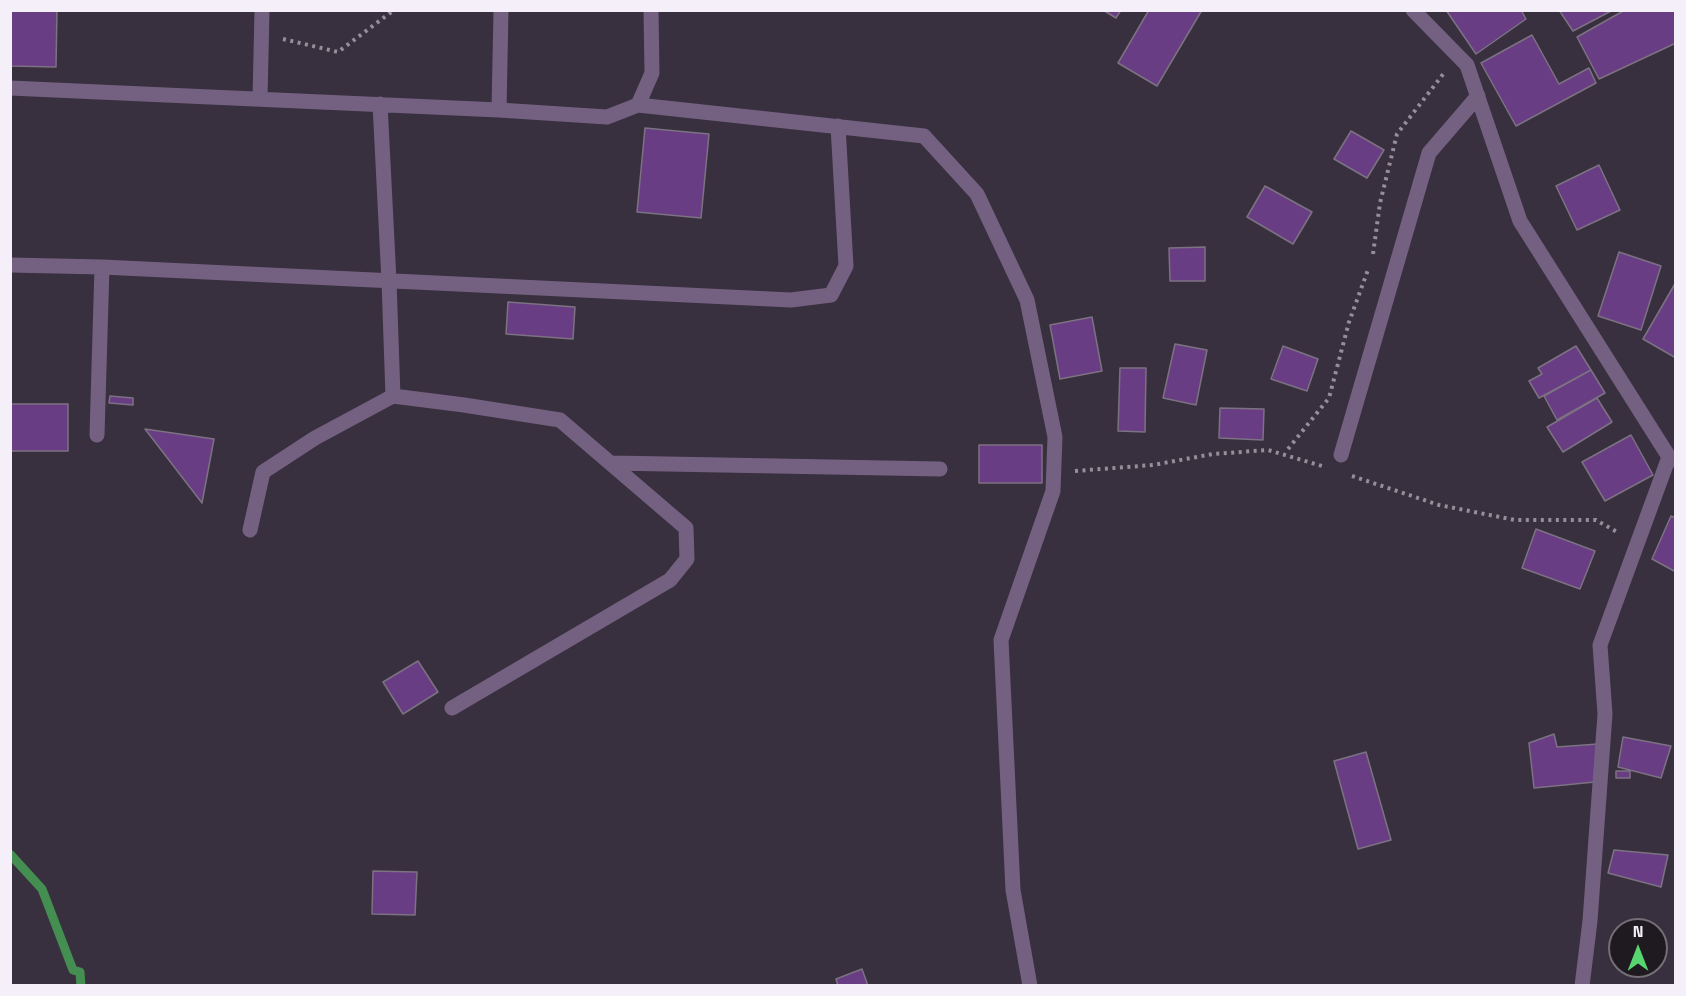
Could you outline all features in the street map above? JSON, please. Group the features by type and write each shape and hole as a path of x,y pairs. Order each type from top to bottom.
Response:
{"street":[{"path":"260,99 262,10"},
{"path":"498,110 501,10"},
{"path":"638,105 652,73 651,10"},
{"path":"1413,10 1467,65 1520,220 1672,459 1600,645 1605,714 1590,921 1582,986"},
{"path":"10,88 380,104 607,117 638,105 924,136 977,194 1027,300 1055,437 1053,491 1000,640 1013,890 1030,986"},
{"path":"1341,455 1429,153 1478,96"},
{"path":"380,104 393,396"},
{"path":"10,266 102,267 791,300 831,295 846,266 838,126"},
{"path":"97,435 102,267"},
{"path":"250,530 263,472 315,438 393,396 560,420 686,528 687,559 670,580 452,708"},
{"path":"612,463 940,470"}],"path":[{"path":"261,33 338,52 394,10"},
{"path":"1288,449 1329,398 1348,322 1373,257 1380,203 1397,134 1445,72"},
{"path":"1053,473 1153,465 1213,454 1268,450 1326,468"},
{"path":"1346,474 1439,505 1515,520 1596,520 1619,534"}],"building":[{"path":"10,10 57,10 56,67 10,66"},
{"path":"1103,10 1121,10 1116,18"},
{"path":"1149,10 1202,10 1157,86 1118,63"},
{"path":"1446,10 1521,10 1526,19 1476,54"},
{"path":"1559,10 1613,10 1573,31"},
{"path":"1625,10 1676,10 1676,43 1599,79 1577,37"},
{"path":"1532,35 1559,84 1589,68 1596,83 1516,126 1481,63"},
{"path":"645,128 709,134 701,218 637,212"},
{"path":"1351,131 1384,150 1367,178 1334,159"},
{"path":"1599,165 1620,210 1577,230 1556,186"},
{"path":"1265,186 1312,212 1293,244 1247,217"},
{"path":"1205,247 1205,281 1170,281 1169,248"},
{"path":"1619,252 1661,266 1641,330 1598,316"},
{"path":"1676,282 1676,358 1643,339"},
{"path":"508,302 575,307 573,339 506,334"},
{"path":"1092,317 1102,371 1060,379 1050,325"},
{"path":"1175,344 1207,350 1196,405 1163,398"},
{"path":"1283,346 1318,359 1307,391 1271,379"},
{"path":"1576,346 1591,370 1539,398 1529,381 1542,374 1538,368"},
{"path":"1120,368 1146,368 1145,432 1118,431"},
{"path":"1591,370 1605,393 1557,420 1544,396"},
{"path":"110,396 133,398 133,405 109,403"},
{"path":"1597,398 1612,422 1563,452 1547,427"},
{"path":"10,404 68,404 68,451 10,451"},
{"path":"1220,408 1264,409 1263,440 1219,438"},
{"path":"145,429 214,439 202,503"},
{"path":"1631,435 1653,475 1605,501 1582,462"},
{"path":"979,445 1042,445 1042,483 979,483"},
{"path":"1671,516 1676,518 1676,572 1652,559"},
{"path":"1536,529 1595,551 1580,589 1522,568"},
{"path":"418,661 438,692 403,714 383,682"},
{"path":"1554,734 1557,747 1598,744 1595,782 1534,788 1529,743"},
{"path":"1623,737 1671,746 1661,778 1618,767"},
{"path":"1366,752 1391,840 1358,849 1334,761"},
{"path":"1616,771 1630,771 1630,778 1616,778"},
{"path":"1614,850 1668,855 1661,887 1608,873"},
{"path":"373,871 417,872 415,915 372,914"},
{"path":"862,969 868,986 838,986 836,979"}],"waterway":[{"path":"10,854 42,889 73,970 80,972 81,986"}]}
